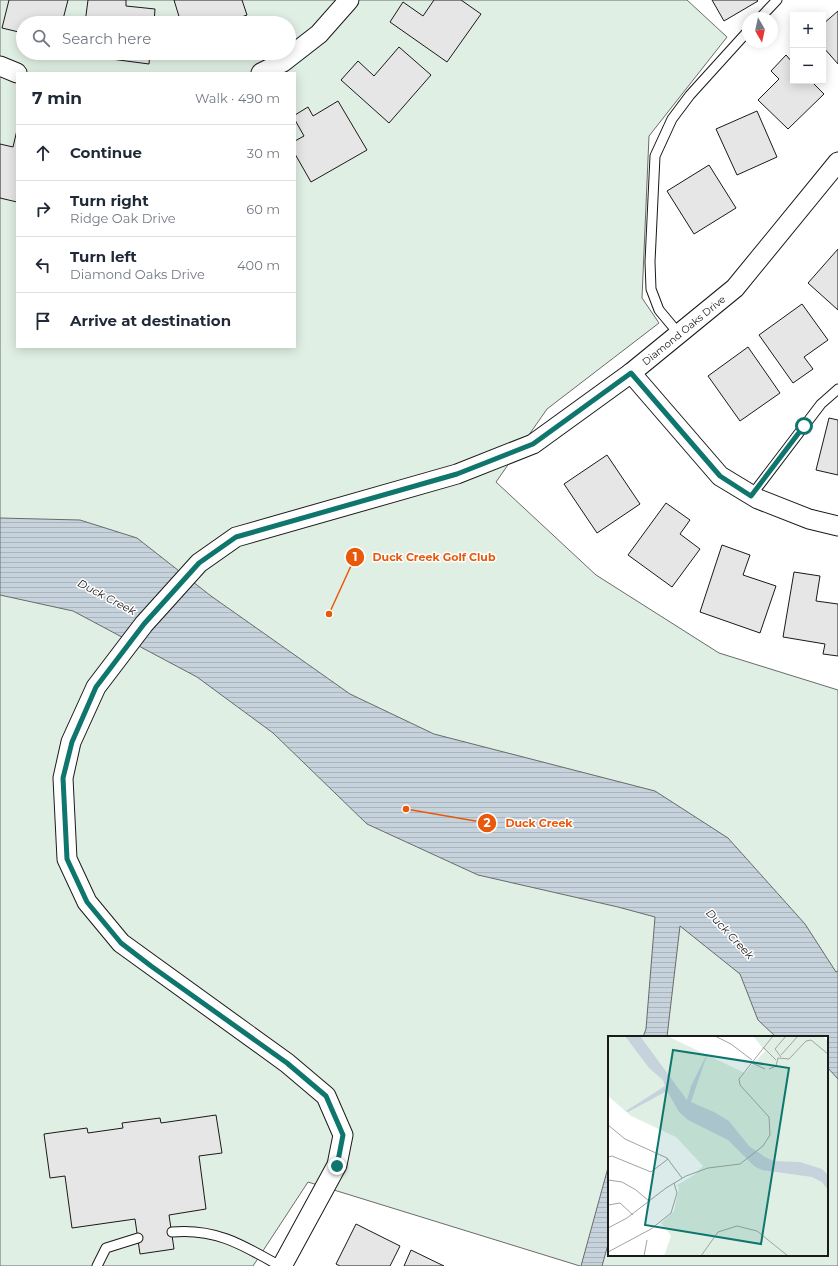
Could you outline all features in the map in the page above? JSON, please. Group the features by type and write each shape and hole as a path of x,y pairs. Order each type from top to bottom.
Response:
{"street":[{"path":"296,52 319,34 349,0"},
{"path":"263,72 286,60"},
{"path":"0,66 16,73"},
{"name":"Diamond Oaks Drive","path":"281,1266 337,1166 343,1135 326,1096 287,1063 121,943 87,902 67,859 63,778 72,742 81,716 96,687 134,636 199,563 236,537 457,474 533,444 631,373 735,288 836,169"},
{"path":"631,373 720,476 751,496 809,519 838,526"}],"lane":[{"path":"766,12 777,0"},
{"path":"679,334 659,310 651,289 650,262 655,156 672,119 690,95 742,37"},
{"path":"751,496 821,404 838,389"},
{"path":"172,1232 191,1230 217,1235 244,1246 281,1266"},
{"path":"97,1266 106,1248 138,1238"}],"green space":[{"path":"0,0 687,0 727,37 649,136 642,298 659,323 547,409 496,482 596,575 719,653 838,690 838,1266 580,1266 308,1182 253,1266 0,1266"}],"water":[{"path":"0,518 80,520 137,538 211,596 350,694 434,734 655,791 728,838 805,924 836,972 838,971 838,1079 828,1068 828,1036 775,1036 758,1020 740,974 680,926 667,1036 643,1036 646,1029 655,917 478,875 367,824 273,733 197,677 73,611 0,595"},
{"path":"608,1168 608,1245 602,1266 581,1266"}],"building":[{"path":"9,0 68,0 64,16 16,16 16,31 2,28"},
{"path":"88,0 126,0 126,6 155,9 154,16 86,16"},
{"path":"174,0 242,0 247,15 244,16 179,16"},
{"path":"434,0 461,0 481,14 447,62 390,22 403,2 423,16"},
{"path":"712,0 757,0 758,1 724,21"},
{"path":"838,11 838,64 826,50 826,21"},
{"path":"399,47 431,75 389,123 341,80 358,61 374,76"},
{"path":"786,55 790,60 790,84 814,84 824,94 788,129 758,100 779,79 771,71"},
{"path":"119,60 149,60 149,64"},
{"path":"338,101 367,150 311,182 296,156 296,140 304,136 296,122 296,114 308,107 313,116"},
{"path":"757,111 777,157 737,175 716,129"},
{"path":"16,134 16,202 0,198 0,144 13,147"},
{"path":"709,165 736,208 694,234 667,191"},
{"path":"838,249 838,310 808,283"},
{"path":"802,304 828,340 804,357 813,369 793,383 759,335"},
{"path":"748,347 780,393 740,421 708,376"},
{"path":"829,418 838,420 838,475 816,470"},
{"path":"607,455 640,504 597,533 564,484"},
{"path":"666,503 690,520 680,534 700,549 672,587 628,555"},
{"path":"722,545 750,555 743,575 776,586 760,633 700,612"},
{"path":"794,572 820,576 816,601 838,604 838,656 823,654 825,644 783,637"},
{"path":"216,1115 222,1153 199,1156 206,1209 169,1215 174,1249 140,1254 135,1219 72,1228 65,1176 50,1178 44,1134 87,1128 88,1133 123,1128 122,1123 160,1118 161,1123"},
{"path":"356,1224 400,1246 390,1266 340,1266 336,1264"},
{"path":"411,1250 444,1266 404,1266"}],"place":[{"name":"Duck Creek Golf Club","path":"329,614"},
{"name":"Duck Creek","path":"406,809"}],"route":[{"path":"337,1166 343,1135 326,1096 287,1063 121,943 87,902 67,859 63,778 72,742 81,716 96,687 144,624 199,563 236,537 457,474 533,444 631,373 720,476 751,496 804,426"}]}
